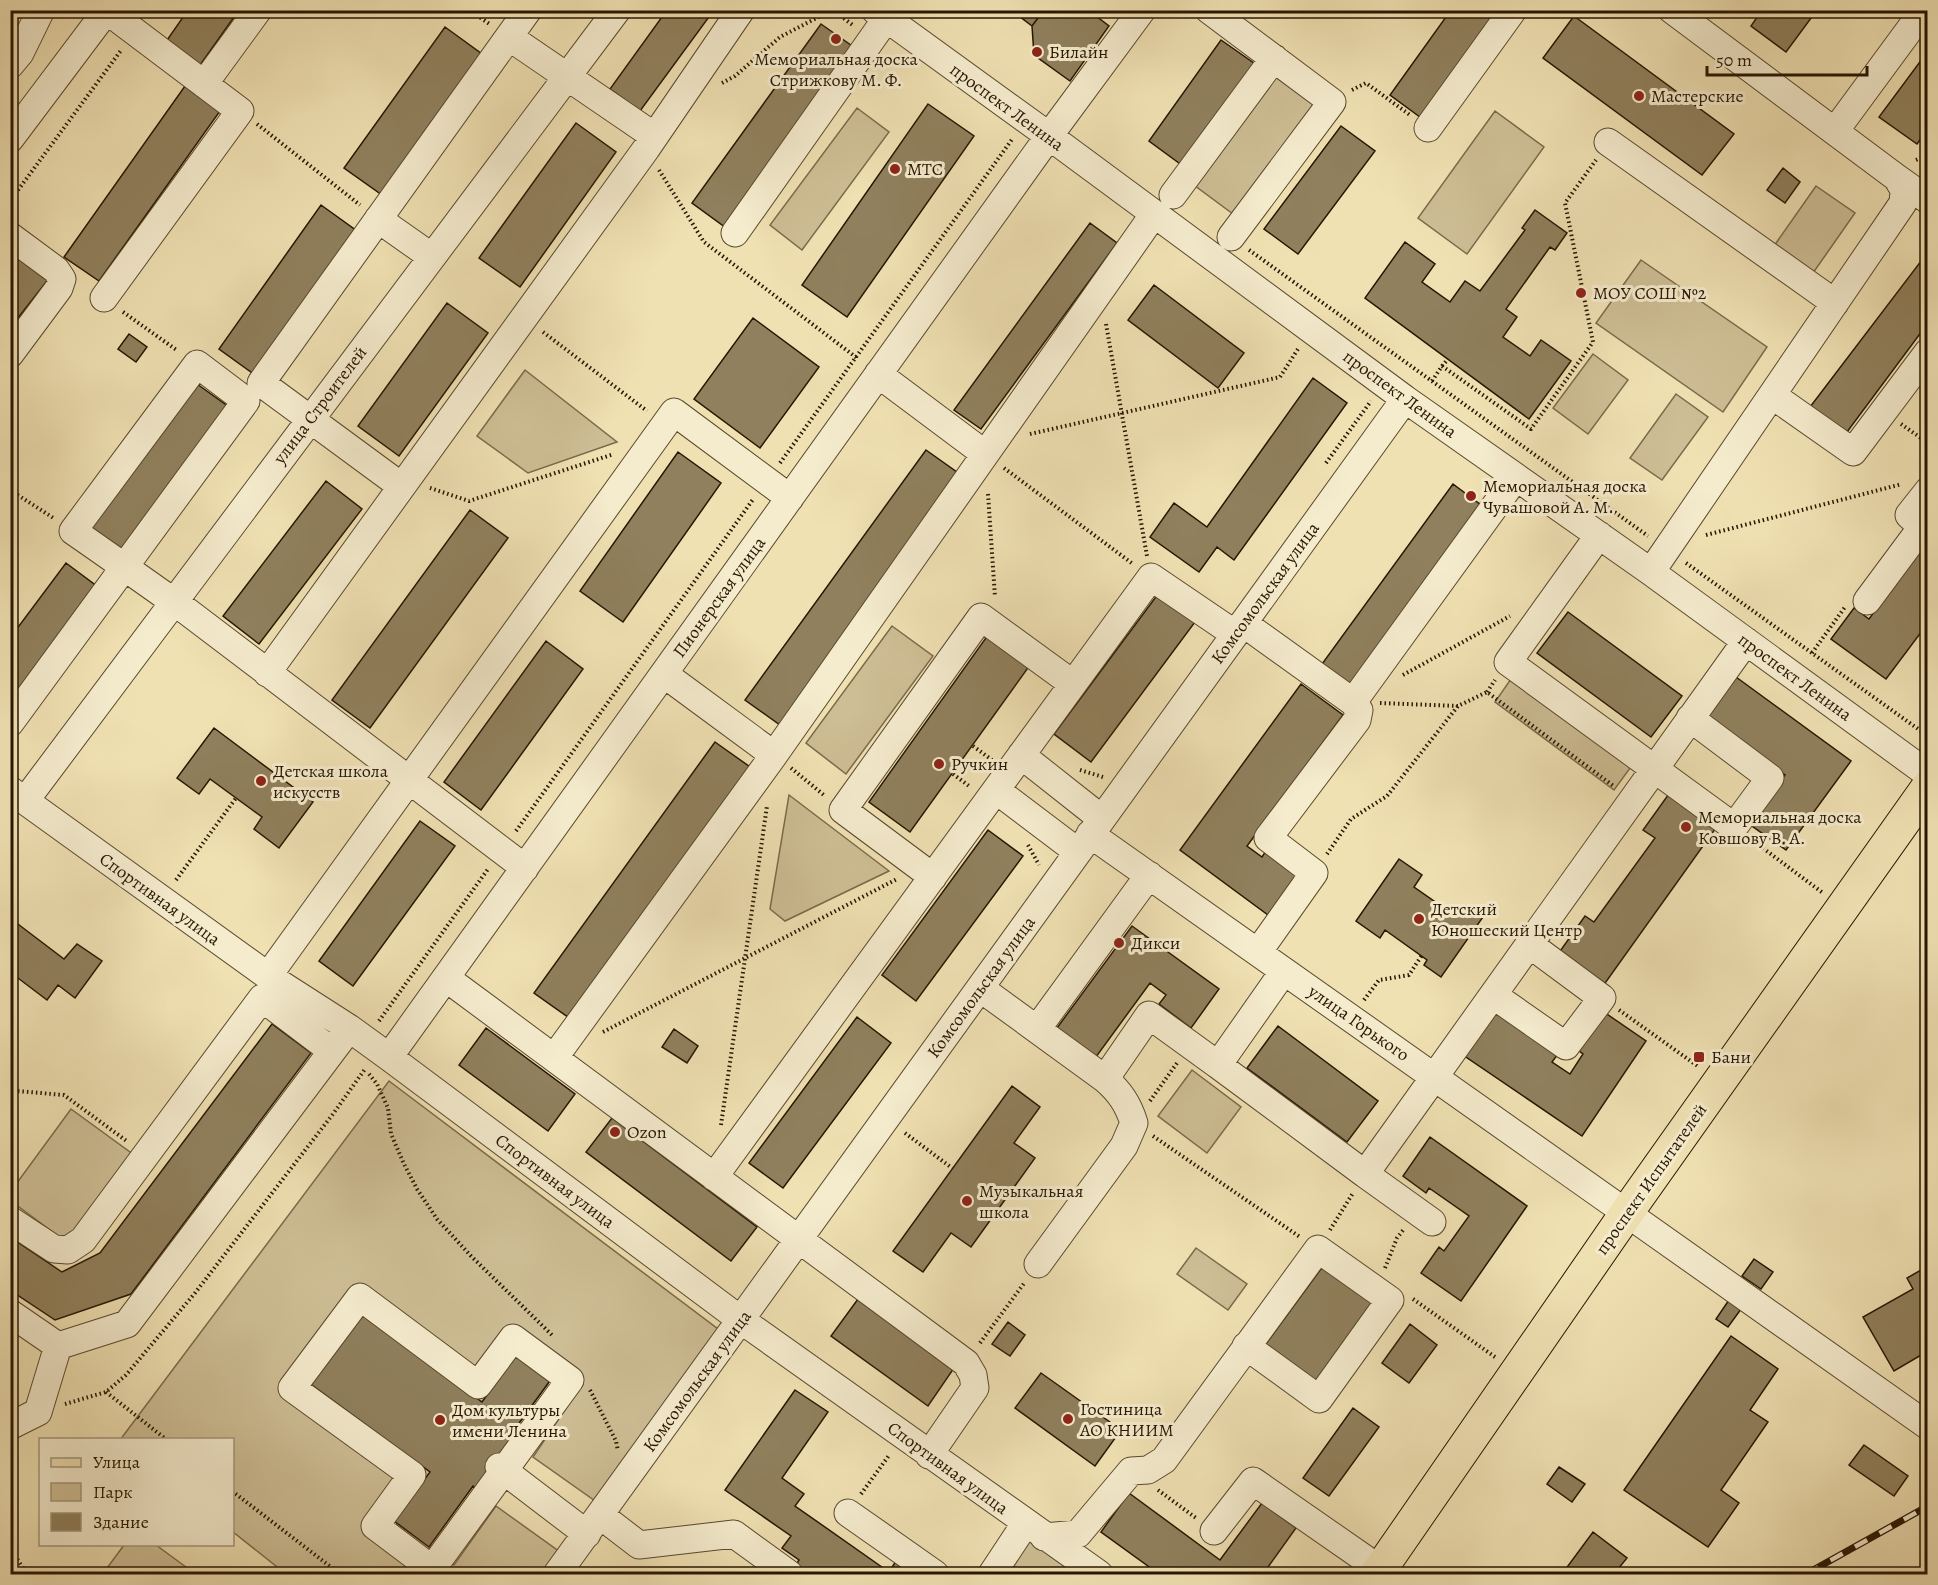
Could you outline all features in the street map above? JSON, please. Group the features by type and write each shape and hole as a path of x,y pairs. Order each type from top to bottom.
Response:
{"main road":[{"name":"проспект Испытателей","path":"1379,1572 1627,1213 1928,787"}],"street":[{"path":"10,65 20,52 41,10"},
{"path":"204,84 258,10"},
{"path":"403,483 261,383 528,10"},
{"name":"улица Строителей","path":"18,796 174,602 617,10"},
{"path":"267,673 650,142 741,10"},
{"name":"Пионерская улица","path":"58,1347 127,1324 332,1051 369,1049 446,978 1049,136 1142,10"},
{"path":"1209,10 1332,102 1231,237"},
{"path":"1428,128 1512,10"},
{"path":"1672,10 1835,131 1906,169 1928,201"},
{"path":"1835,131 1924,10"},
{"path":"10,139 106,11 240,111 104,298"},
{"path":"735,233 880,15"},
{"name":"проспект Ленина","path":"880,15 1049,136 1164,205 1311,330 1405,399 1652,572 1928,774"},
{"path":"509,37 567,76 650,142"},
{"path":"554,1058 774,754 1100,291 1274,58"},
{"path":"1608,142 1835,303"},
{"path":"1652,572 1903,203 1906,169"},
{"path":"378,219 432,257"},
{"path":"10,236 56,270 62,279 59,288 10,354"},
{"path":"1772,395 1853,452 1928,352"},
{"path":"10,723 124,567 246,400 197,364 74,531 124,567 174,602 525,868"},
{"path":"878,374 990,448"},
{"name":"Комсомольская улица","path":"557,1575 1405,399"},
{"path":"268,976 674,412 790,498"},
{"path":"1353,702 1516,477"},
{"path":"1867,601 1922,527 1909,515 1916,487"},
{"path":"1599,534 1508,662 1734,827 1770,778 1690,718"},
{"path":"714,1177 926,872 996,790 1151,577 1239,629 1353,702 1359,710 1357,720 1268,838 1314,873 1258,952"},
{"path":"926,872 843,810 981,617 1073,684"},
{"path":"1365,1174 1746,641"},
{"path":"664,674 774,754"},
{"path":"1021,755 1090,835"},
{"path":"996,790 1090,835"},
{"name":"Спортивная улица","path":"18,796 741,1320 1034,1531 1099,1575"},
{"name":"улица Горького","path":"1090,835 1928,1426"},
{"path":"1036,1029 1149,875"},
{"path":"1493,994 1566,1046 1602,998 1529,944"},
{"path":"1218,1065 1284,971"},
{"path":"446,978 966,1363 973,1374 975,1388 929,1455"},
{"path":"980,987 1105,1078 1119,1092 1128,1106 1134,1123 1124,1146 1038,1264"},
{"path":"10,1220 54,1249 69,1250 83,1240 262,998 332,1051"},
{"path":"1105,1078 1149,1015 1424,1217"},
{"path":"992,1575 1034,1531 1078,1534 1131,1471 1148,1470 1164,1460 1246,1346 1318,1249 1383,1295 1319,1399 1246,1346"},
{"path":"360,1297 478,1385 513,1338 570,1380 501,1469 432,1569 375,1526 412,1475 292,1388 360,1297"},
{"path":"10,1313 58,1347 38,1412 10,1426"},
{"path":"501,1469 593,1525 639,1545 734,1534 789,1575"},
{"path":"1214,1531 1253,1481 1379,1572"},
{"path":"848,1514 934,1575"}],"path":[{"path":"717,86 735,75 780,37 832,10"},
{"path":"844,19 850,10"},
{"path":"10,201 134,33"},
{"path":"1332,102 1366,82 1428,128"},
{"path":"240,111 378,219"},
{"path":"38,1412 106,1392 126,1376 195,1293 333,1114 369,1049 502,850 1026,120"},
{"path":"650,142 704,242 878,374"},
{"path":"1443,366 1531,429 1593,342 1565,203 1608,142"},
{"path":"1906,169 1928,155"},
{"path":"1231,237 1669,547 1928,736"},
{"path":"1100,291 1151,577"},
{"path":"104,298 197,364"},
{"path":"990,448 1122,413 1280,377 1311,330"},
{"path":"1432,381 1448,359"},
{"path":"1883,412 1928,443"},
{"path":"403,483 469,501 652,442"},
{"path":"990,448 1151,577"},
{"path":"990,448 997,628"},
{"path":"1669,547 1916,487"},
{"path":"10,490 74,531"},
{"path":"1812,653 1848,603 1867,601"},
{"path":"1394,680 1519,611"},
{"path":"1314,873 1351,819 1388,796 1458,706 1487,692 1617,789 1626,808"},
{"path":"1353,702 1458,706"},
{"path":"774,754 843,810"},
{"path":"174,882 236,798"},
{"path":"720,1131 768,800"},
{"path":"1734,827 1824,894"},
{"path":"597,1035 745,958 926,872"},
{"path":"1362,1003 1379,980 1409,975 1422,956"},
{"path":"1602,998 1700,1068"},
{"path":"1190,1044 1134,1123 1318,1249 1365,1174"},
{"path":"369,1049 377,1084 388,1108 391,1134 417,1189 437,1219 471,1256 557,1341"},
{"path":"10,1087 17,1091 64,1095 146,1156"},
{"path":"900,1130 952,1168"},
{"path":"1424,1217 1397,1238 1383,1295 1408,1295 1497,1358"},
{"path":"966,1363 1038,1264"},
{"path":"588,1387 616,1441 619,1456"},
{"path":"106,1392 164,1438"},
{"path":"848,1514 903,1436"},
{"path":"1131,1471 1214,1531"},
{"path":"234,1493 340,1575"},
{"path":"10,1548 27,1575"}],"green space":[{"path":"1274,76 1314,105 1233,214 1194,185"},
{"path":"857,108 889,132 802,250 770,225"},
{"path":"1495,111 1544,147 1467,254 1418,218"},
{"path":"1816,186 1855,213 1813,273 1774,246"},
{"path":"1641,260 1767,347 1723,412 1596,323"},
{"path":"1593,354 1628,380 1588,434 1553,408"},
{"path":"525,370 617,442 528,473 477,436"},
{"path":"1676,394 1708,417 1662,480 1630,458"},
{"path":"892,626 933,656 846,774 806,743"},
{"path":"1513,676 1633,764 1614,790 1495,702"},
{"path":"789,795 889,871 785,921 770,909"},
{"path":"1192,1070 1241,1107 1207,1153 1158,1116"},
{"path":"389,1081 722,1332 598,1503 533,1457 575,1395 552,1378 429,1546 454,1565 496,1506 560,1552 544,1574 286,1574 234,1533 234,1438 121,1438"},
{"path":"71,1109 134,1155 69,1244 11,1201 11,1191"},
{"path":"1196,1248 1247,1284 1228,1310 1177,1274"},
{"path":"1027,1542 1031,1542 1080,1574 1016,1574 1012,1565"},
{"path":"123,1546 157,1546 190,1570 186,1574 116,1574 107,1568"}],"building":[{"path":"188,10 239,10 198,68 165,43"},
{"path":"667,10 714,10 640,111 610,89"},
{"path":"1011,10 1044,10 1032,26"},
{"path":"1044,10 1088,10 1109,26 1070,81 1034,55 1032,26"},
{"path":"1451,10 1503,10 1424,120 1390,95"},
{"path":"1762,10 1817,10 1786,52 1751,26"},
{"name":"Мастерские","path":"1574,16 1734,134 1702,175 1543,58"},
{"path":"821,24 862,53 733,233 692,203"},
{"path":"445,27 482,54 382,195 344,168"},
{"path":"1221,40 1258,66 1183,166 1149,141"},
{"path":"1928,51 1928,129 1917,144 1879,117"},
{"path":"185,86 220,111 99,281 64,257"},
{"path":"928,104 974,136 847,317 802,285"},
{"path":"576,123 616,152 520,287 479,258"},
{"path":"1341,126 1375,151 1298,254 1264,229"},
{"path":"1783,168 1800,182 1785,203 1767,190"},
{"path":"321,205 357,231 255,375 219,349"},
{"path":"1535,210 1567,233 1555,250 1550,247 1506,309 1517,317 1503,337 1530,356 1541,340 1571,361 1529,419 1365,298 1405,242 1435,264 1422,282 1450,302 1465,281 1480,291 1525,230 1522,228"},
{"path":"1090,223 1117,243 981,429 954,410"},
{"path":"16,250 51,276 10,328 10,257"},
{"path":"1928,252 1928,323 1847,432 1810,407"},
{"path":"1154,285 1244,353 1218,388 1128,320"},
{"path":"447,303 488,333 399,456 358,426"},
{"path":"753,318 819,367 760,448 694,399"},
{"path":"129,334 147,347 136,362 118,349"},
{"path":"1313,378 1347,403 1234,560 1217,547 1199,572 1150,537 1174,503 1207,527"},
{"path":"197,384 229,407 123,551 91,527"},
{"path":"926,450 961,475 780,725 745,700"},
{"path":"678,452 721,483 623,622 580,591"},
{"path":"326,481 362,509 259,644 223,616"},
{"path":"1453,484 1485,508 1354,687 1322,664"},
{"path":"470,510 508,538 370,728 332,700"},
{"path":"1928,539 1928,623 1886,679 1831,639 1854,608 1869,619"},
{"path":"66,563 98,587 10,705 10,638"},
{"path":"1158,594 1195,622 1091,762 1054,734"},
{"path":"1568,612 1682,696 1651,737 1537,653"},
{"path":"988,635 1030,665 910,832 869,802"},
{"path":"546,641 583,669 481,810 444,782"},
{"path":"1736,677 1851,761 1786,850 1749,824 1785,775 1706,717"},
{"path":"1301,684 1343,715 1247,846 1262,857 1268,848 1300,872 1268,915 1180,850"},
{"path":"214,728 313,802 279,848 254,829 262,817 210,779 199,794 177,778"},
{"path":"715,742 753,769 572,1020 534,993"},
{"path":"1671,791 1718,825 1603,986 1558,954 1585,916 1594,922 1655,838 1643,830"},
{"path":"420,821 455,846 353,986 319,961"},
{"path":"988,830 1023,856 916,1001 882,975"},
{"name":"Детский Юношеский Центр","path":"1399,859 1422,875 1414,887 1457,917 1466,905 1483,917 1441,977 1424,965 1427,960 1385,930 1380,938 1356,921"},
{"path":"10,918 64,959 77,944 102,961 75,998 58,985 47,1000 10,972"},
{"path":"1132,926 1219,989 1191,1028 1159,1004 1166,995 1150,983 1093,1061 1054,1032"},
{"path":"1494,1010 1558,1054 1552,1062 1570,1074 1583,1054 1575,1048 1601,1010 1646,1041 1582,1136 1463,1055"},
{"path":"857,1017 891,1043 783,1188 749,1163"},
{"path":"272,1024 311,1053 131,1294 55,1320 10,1290 10,1237 62,1272 100,1253"},
{"path":"1278,1026 1378,1101 1347,1142 1247,1068"},
{"path":"486,1028 575,1094 548,1131 459,1065"},
{"path":"674,1029 698,1046 687,1063 662,1047"},
{"name":"Музыкальная школа","path":"1012,1086 1040,1107 1014,1143 1035,1158 971,1247 951,1233 923,1272 893,1251"},
{"path":"612,1118 757,1227 731,1261 586,1152"},
{"path":"1430,1137 1527,1206 1461,1301 1421,1273 1439,1247 1444,1251 1469,1216 1429,1188 1426,1193 1403,1176"},
{"path":"1754,1259 1773,1272 1761,1289 1742,1276"},
{"path":"1323,1266 1374,1303 1316,1382 1265,1345"},
{"path":"1928,1266 1928,1351 1894,1371 1863,1317 1913,1289 1907,1278"},
{"path":"1731,1297 1744,1305 1728,1327 1716,1319"},
{"path":"858,1299 954,1368 928,1406 831,1336"},
{"name":"Дом культуры имени Ленина","path":"360,1313 482,1402 518,1353 552,1378 509,1437 517,1443 481,1492 473,1486 429,1547 394,1521 430,1472 309,1383"},
{"path":"1008,1322 1025,1335 1010,1356 992,1344"},
{"path":"1410,1324 1437,1345 1409,1383 1382,1363"},
{"path":"1731,1336 1778,1369 1750,1410 1768,1422 1721,1490 1739,1503 1708,1547 1624,1490"},
{"name":"Гостиница АО КНИИМ","path":"1041,1373 1121,1430 1095,1466 1015,1408"},
{"path":"795,1390 828,1412 782,1478 804,1494 795,1506 889,1572 896,1561 915,1574 799,1574 793,1570 799,1560 782,1548 791,1536 725,1490"},
{"path":"1353,1408 1379,1427 1329,1496 1303,1478"},
{"path":"1864,1445 1908,1476 1894,1496 1849,1465"},
{"path":"1559,1467 1585,1484 1572,1502 1547,1484"},
{"path":"1129,1493 1220,1560 1262,1503 1296,1528 1263,1574 1159,1574 1101,1532"},
{"path":"1593,1532 1627,1558 1614,1574 1562,1574"},
{"path":"1928,1560 1928,1574 1912,1574"}],"railway":[{"path":"1806,1574 1928,1506"}],"place":[{"name":"Мемориальная доска Стрижкову М. Ф.","path":"836,39"},
{"name":"Билайн","path":"1037,52"},
{"name":"Мастерские","path":"1639,96"},
{"name":"МТС","path":"895,169"},
{"name":"МОУ СОШ №2","path":"1581,293"},
{"name":"Мемориальная доска Чувашовой А. М.","path":"1471,496"},
{"name":"Ручкин","path":"939,764"},
{"name":"Детская школа искусств","path":"261,781"},
{"name":"Мемориальная доска Ковшову В. А.","path":"1686,827"},
{"name":"Детский Юношеский Центр","path":"1419,919"},
{"name":"Дикси","path":"1119,943"},
{"name":"Бани","path":"1699,1057"},
{"name":"Ozon","path":"615,1132"},
{"name":"Музыкальная школа","path":"967,1201"},
{"name":"Гостиница АО КНИИМ","path":"1068,1419"},
{"name":"Дом культуры имени Ленина","path":"440,1420"}]}
